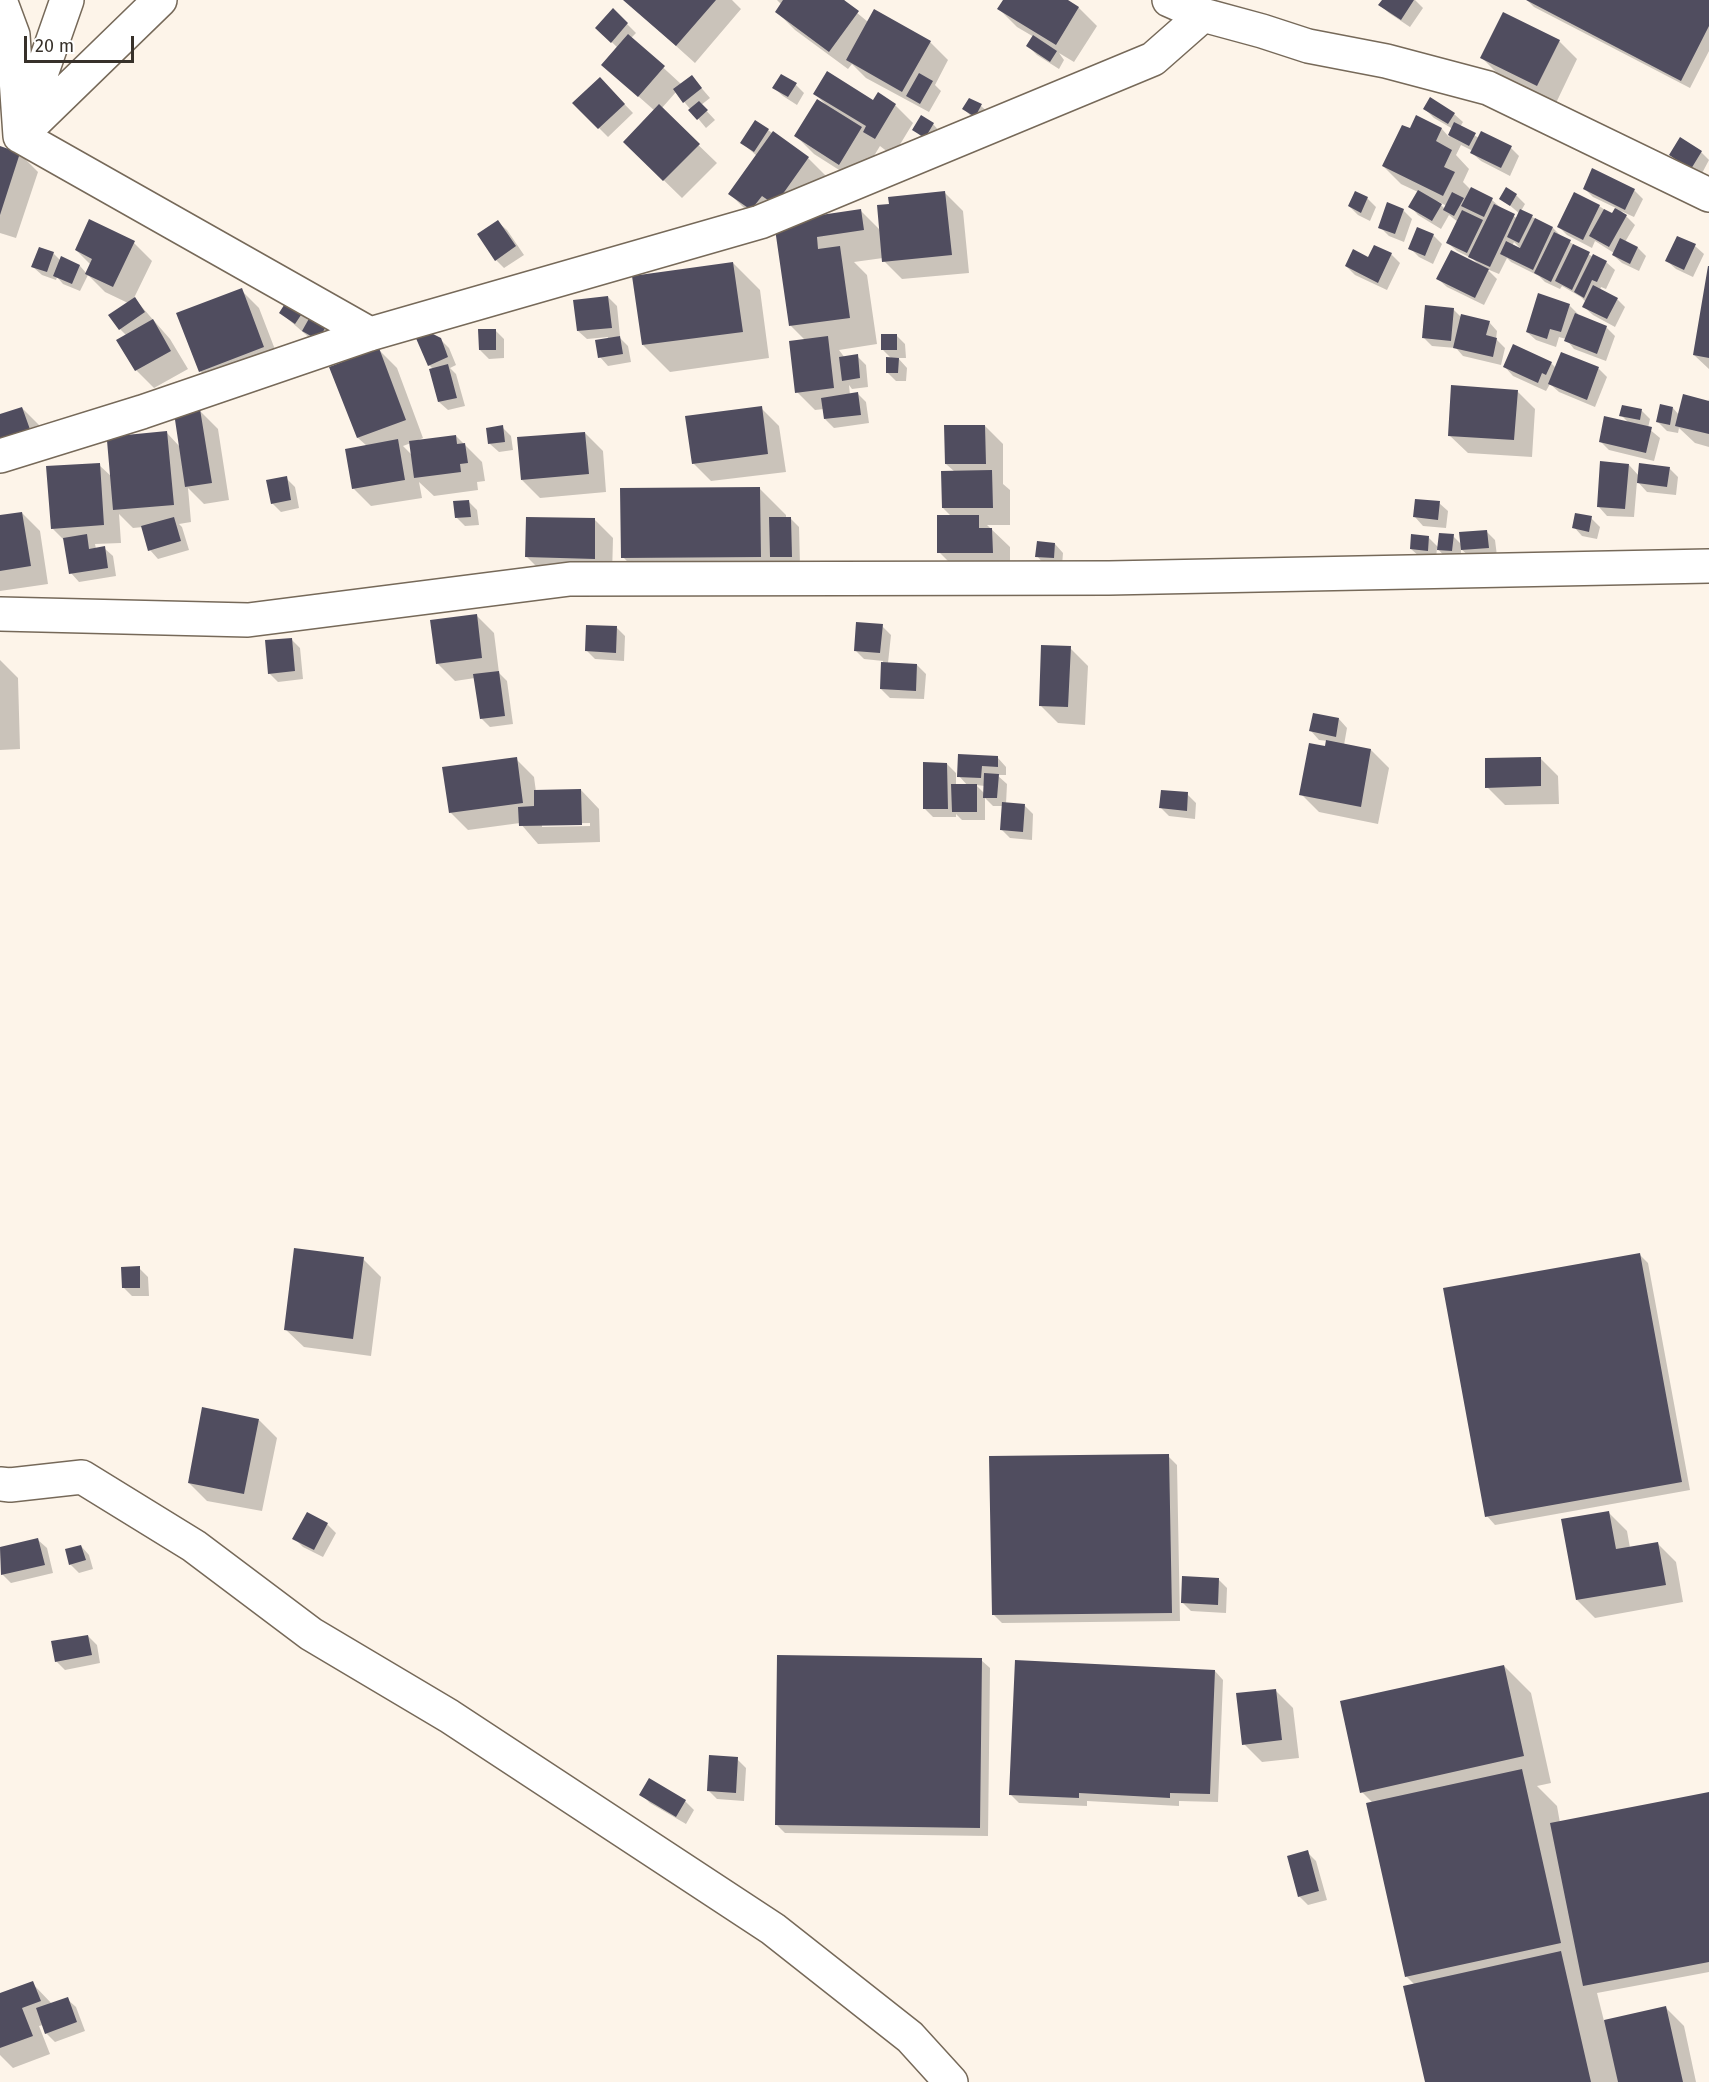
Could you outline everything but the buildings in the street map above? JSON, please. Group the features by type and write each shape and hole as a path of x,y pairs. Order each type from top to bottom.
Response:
{"street":[{"path":"0,0 13,35 10,134"},
{"path":"10,134 67,0"},
{"path":"10,134 160,0"},
{"path":"1169,0 1203,15 1308,46 1386,61 1488,88 1709,195"},
{"path":"0,456 142,412 370,334 760,222 1153,59 1203,15"},
{"path":"10,134 370,334"},
{"path":"0,614 248,620 570,579 1108,578 1709,566"},
{"path":"0,1484 10,1485 82,1477 194,1546 311,1634 449,1716 773,1929 910,2037 951,2082"}]}
